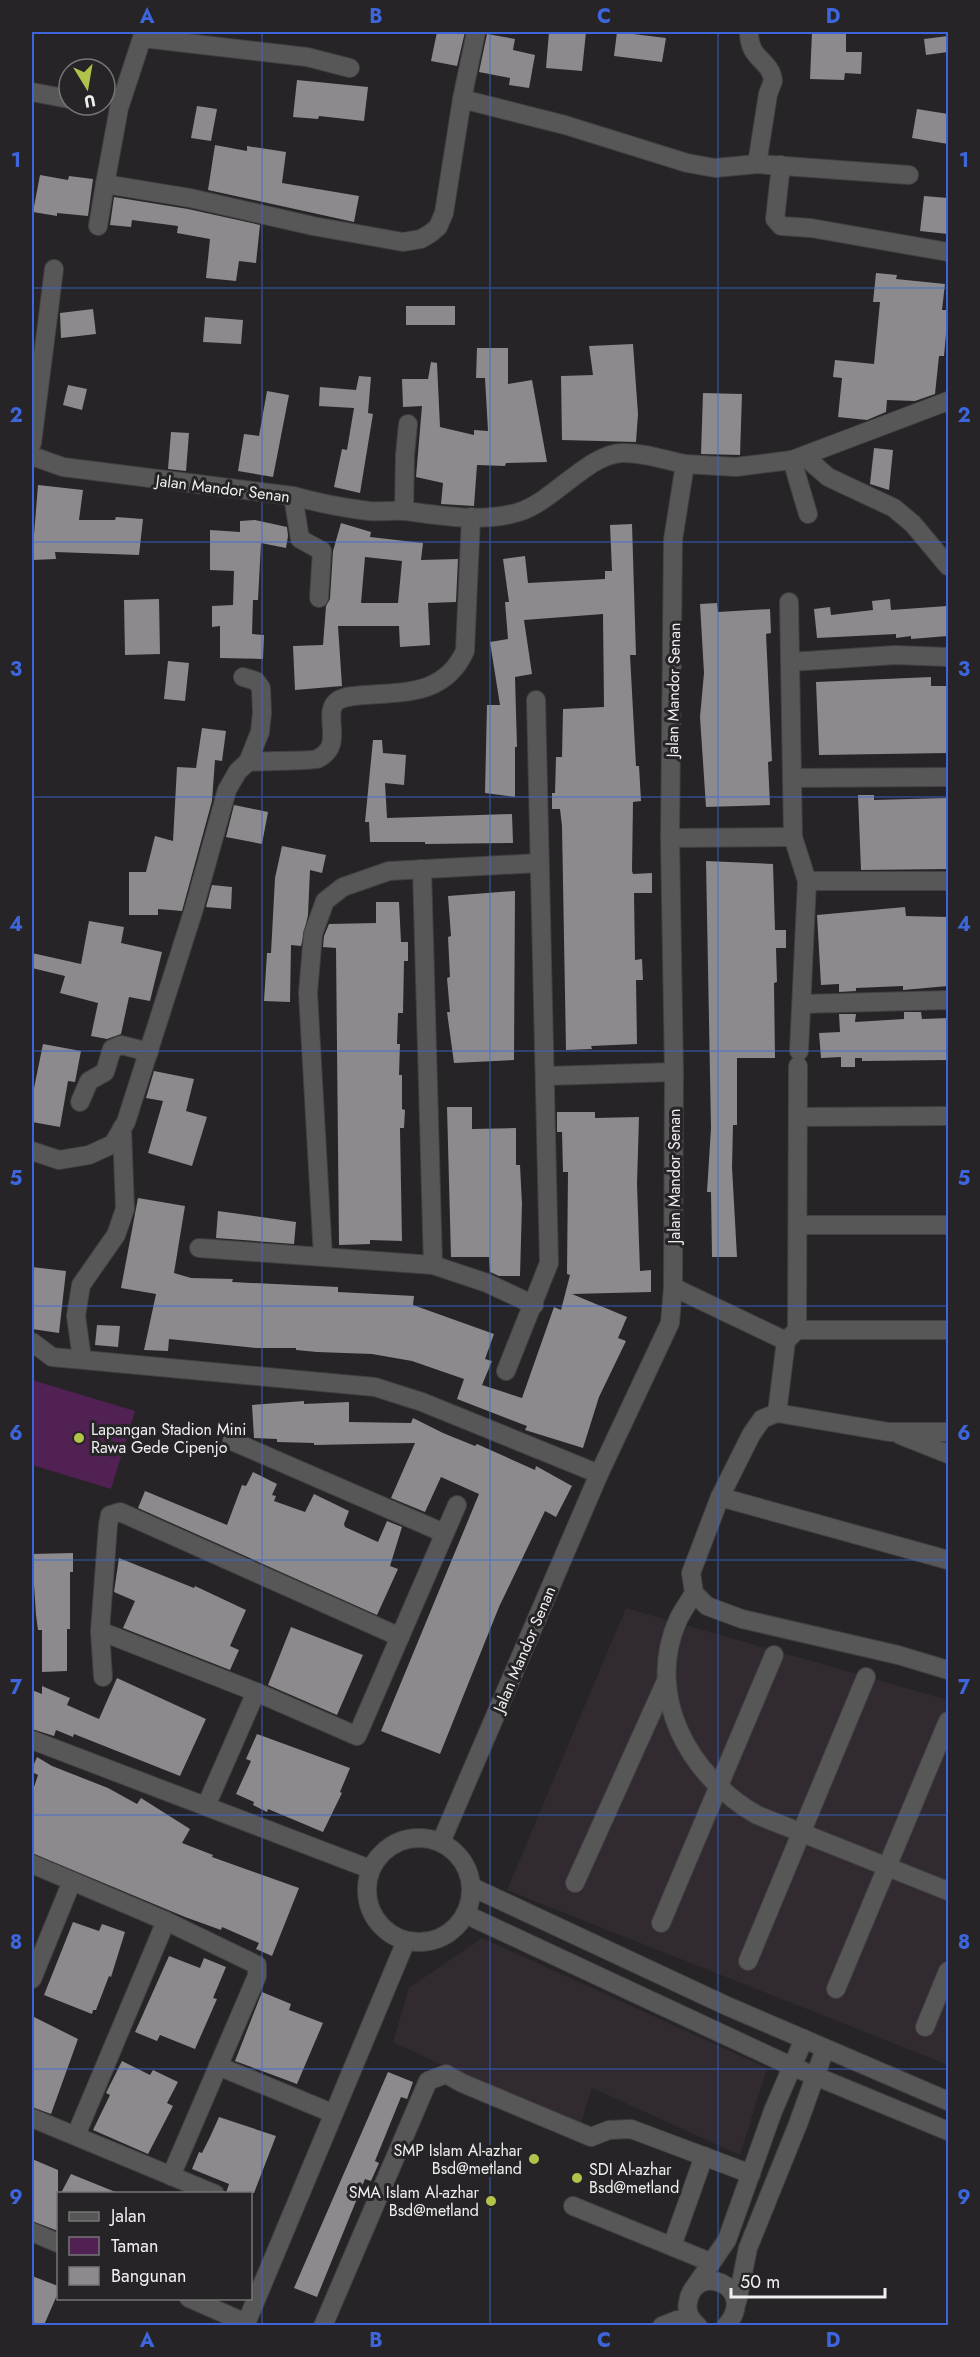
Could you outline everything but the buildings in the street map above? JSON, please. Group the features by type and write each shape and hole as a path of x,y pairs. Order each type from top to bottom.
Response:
{"street":[{"path":"105,184 190,198 313,226 403,242 421,239 438,228 444,213 462,99 476,32"},
{"path":"749,32 749,44 756,56 769,67 773,81 768,94 757,164"},
{"path":"117,93 143,35 308,57 350,68"},
{"path":"32,92 57,97"},
{"path":"462,99 565,125 687,163 715,168 757,164 909,175"},
{"path":"98,226 105,184 110,117"},
{"path":"781,165 775,219 781,226 811,228 948,252"},
{"path":"32,443 54,269"},
{"name":"Jalan Mandor Senan","path":"32,456 63,467 293,496 348,508 404,511 434,516 498,517 521,511 547,498 588,467 606,457 621,453 685,464 736,467 798,458 948,401"},
{"path":"404,511 408,424"},
{"path":"798,458 808,513"},
{"path":"798,458 828,477 894,508 914,524 948,566"},
{"name":"Jalan Mandor Senan","path":"441,1842 599,1473 670,1323 674,1287 674,1072 670,838 673,540 685,464"},
{"path":"293,496 300,539 322,550 320,598"},
{"path":"249,762 316,759 327,751 333,739 332,709 336,702 347,697 414,691 441,682 458,667 465,651 471,517"},
{"path":"777,1413 791,1336 798,1225 799,1058 807,881 793,837 789,602"},
{"path":"790,662 895,655 948,657"},
{"path":"32,1151 59,1160 89,1155 113,1144 133,1105 221,821 227,790 238,771 249,762 260,732 261,688 256,681 243,677"},
{"path":"506,1371 549,1263 547,1076 536,700"},
{"path":"792,778 948,777"},
{"path":"670,838 793,837"},
{"path":"323,1257 308,993 313,933 325,901 343,887 388,871 539,863"},
{"path":"422,869 433,1265"},
{"path":"807,881 948,881"},
{"path":"802,1004 948,1000"},
{"path":"80,1102 89,1081 105,1072 112,1049 121,1045 149,1052"},
{"path":"547,1076 674,1072"},
{"path":"799,1117 948,1116"},
{"path":"82,1359 76,1316 81,1285 116,1235 125,1209 122,1128"},
{"path":"798,1225 948,1225"},
{"path":"199,1248 433,1265 487,1283 534,1305"},
{"path":"674,1287 791,1336 948,1330"},
{"path":"32,1342 52,1357 375,1387 422,1402 599,1473"},
{"path":"948,1432 889,1431 777,1413 762,1419 751,1435 720,1497 691,1573 694,1593 707,1606 742,1619 898,1655 948,1670"},
{"path":"889,1431 948,1454"},
{"path":"232,1441 444,1533"},
{"path":"720,1497 948,1560"},
{"path":"100,1631 256,1692 357,1736 457,1505"},
{"path":"103,1677 100,1631 108,1526 110,1515 120,1512 400,1637"},
{"path":"694,1593 678,1621 669,1652 666,1681 675,1723 692,1759 736,1803 757,1815 802,1831 948,1892"},
{"path":"661,1923 774,1655"},
{"path":"748,1961 866,1677"},
{"path":"574,1883 666,1681"},
{"path":"206,1806 256,1692"},
{"path":"836,1989 948,1721"},
{"path":"32,1740 370,1869"},
{"path":"413,1837 441,1842 457,1853 467,1869 472,1887 465,1914 450,1932 429,1942 406,1941 380,1926 375,1917 366,1899 370,1869 387,1847 413,1837"},
{"path":"32,1864 166,1921 257,1965 257,1977 171,2175"},
{"path":"32,1979 72,1881"},
{"path":"472,1887 727,2006 948,2101"},
{"path":"465,1914 791,2066 948,2131"},
{"path":"76,2135 166,1921"},
{"path":"193,2300 246,2324 332,2113 406,1941"},
{"path":"925,2027 948,1971"},
{"path":"714,2029 727,2006"},
{"path":"695,2323 686,2308 689,2295 727,2240 791,2066 804,2039"},
{"path":"727,2325 735,2315 748,2248 798,2124 825,2049"},
{"path":"218,2066 332,2113"},
{"path":"323,2325 428,2081 446,2073 462,2083 591,2137 609,2130 631,2129 751,2174"},
{"path":"32,2118 213,2192"},
{"path":"672,2246 704,2156"},
{"path":"573,2206 710,2262"},
{"path":"32,2232 57,2243"},
{"path":"696,2285 708,2280 721,2282 732,2290 737,2302"},
{"path":"663,2325 677,2320 695,2323"}],"shaded area":[{"path":"626,1608 948,1700 948,2065 507,1890"},
{"path":"482,1938 767,2068 740,2155 592,2088 579,2130 393,2042 409,1988"}],"green space":[{"name":"Lapangan Stadion Mini Rawa Gede Cipenjo","path":"32,1380 135,1411 111,1489 32,1465"}],"place":[{"name":"Lapangan Stadion Mini Rawa Gede Cipenjo","path":"79,1438"},
{"name":"SMP Islam Al-azhar Bsd@metland","path":"534,2159"},
{"name":"SDI Al-azhar Bsd@metland","path":"577,2178"},
{"name":"SMA Islam Al-azhar Bsd@metland","path":"491,2201"}]}
